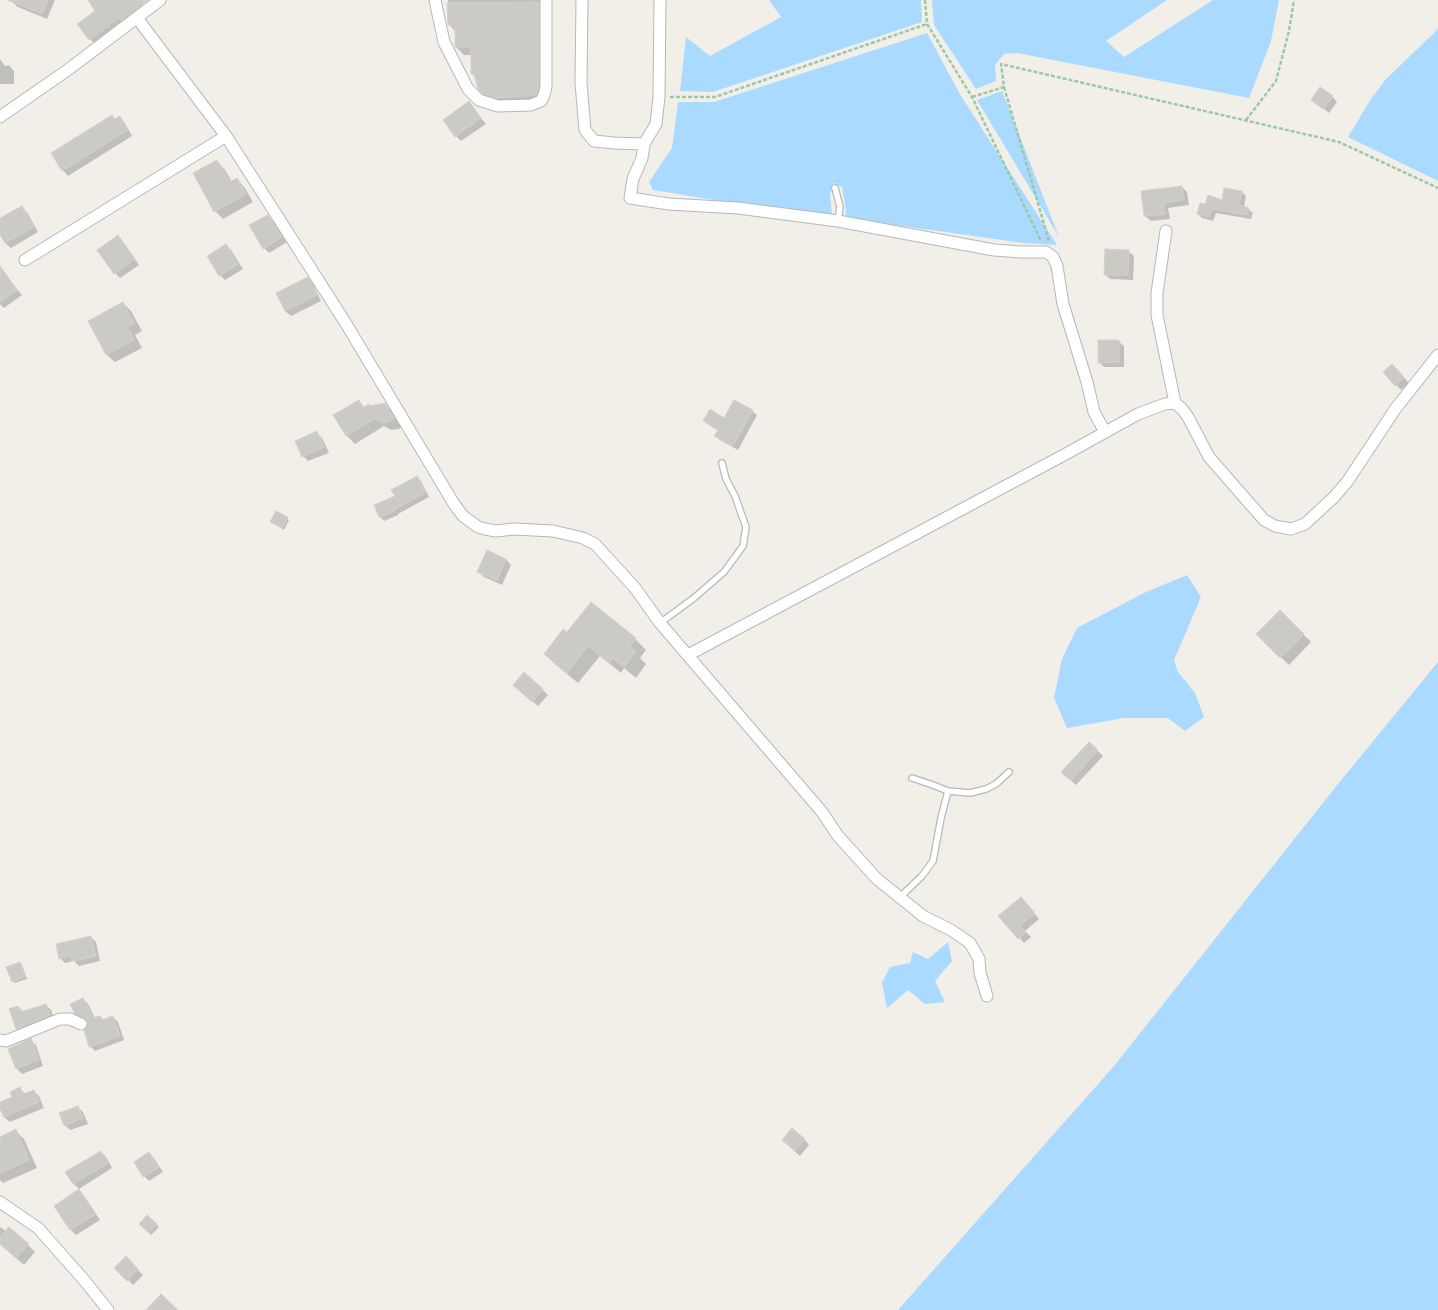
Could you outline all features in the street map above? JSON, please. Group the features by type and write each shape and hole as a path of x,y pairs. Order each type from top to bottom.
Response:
{"street":[{"path":"0,117 69,69 160,0"},
{"path":"435,0 444,42 468,89 479,100 498,106 531,105 541,102 546,86 546,0"},
{"path":"582,0 581,83 585,130 594,141 644,144"},
{"path":"660,0 659,97 656,124 644,144 642,158 633,179 630,198 669,204 738,208 838,221 994,250 1050,255 1057,266 1063,304 1088,382 1094,412 1105,432"},
{"path":"137,18 226,136 345,322 454,504 463,516 478,527 491,530 514,529 553,531 583,538 595,544 636,588 660,623 822,812 838,836 877,879 923,916 951,930 970,943 979,959 980,973 987,996"},
{"path":"25,260 226,136"},
{"path":"1166,231 1157,293 1157,315 1175,403 1188,417 1209,457 1264,520 1274,526 1291,529 1305,524 1334,497 1347,482 1388,419 1438,355"},
{"path":"688,655 1064,455 1138,414 1165,404 1175,403"},
{"path":"0,1040 6,1041 60,1019 70,1019 81,1024"},
{"path":"0,1202 38,1228 84,1280 108,1310"}],"lane":[{"path":"835,188 840,207 838,221"},
{"path":"660,623 694,598 724,572 743,546 746,527 735,496 726,480 722,463"},
{"path":"912,778 933,784 948,791 970,793 986,789 996,784 1008,772"},
{"path":"900,898 922,876 932,861 948,791"}],"path":[{"path":"925,0 927,24 972,97 1050,255"},
{"path":"1246,120 1276,81 1289,31 1294,0"},
{"path":"659,97 715,97 927,24"},
{"path":"1050,255 1004,87 1001,64 1339,142 1438,188"},
{"path":"972,97 1004,87"}],"water":[{"path":"769,0 921,0 922,22 713,92 680,91 686,37 710,56 781,17"},
{"path":"932,0 1167,0 1106,41 1124,57 1213,0 1279,0 1271,41 1249,98 1017,53 1004,54 995,65 996,81 976,89 934,25"},
{"path":"1438,28 1438,181 1348,137 1371,99 1386,79"},
{"path":"927,33 961,96 1057,245 1024,243 845,218 846,210 842,187 833,183 830,194 832,215 739,204 653,190 649,182 672,148 678,102 714,102"},
{"path":"1002,91 1059,237 977,100"},
{"path":"1187,575 1201,597 1174,660 1178,672 1195,693 1204,717 1185,731 1168,718 1124,718 1067,728 1054,698 1062,659 1077,628 1146,592"},
{"path":"1438,662 1438,1310 898,1310 1114,1066 1338,784"},
{"path":"948,942 952,961 935,981 945,1002 925,1004 908,990 887,1008 882,983 890,967 910,963 913,952 928,959"}],"building":[{"path":"8,0 48,0 42,14"},
{"path":"88,0 148,0 121,21 119,18 89,40 77,24 95,11"},
{"path":"539,2 539,86 536,95 496,98 483,94 478,89 474,74 471,74 471,47 455,47 455,25 448,25 447,3"},
{"path":"1320,87 1333,96 1323,109 1311,100"},
{"path":"469,101 481,118 455,137 443,120"},
{"path":"112,115 114,119 120,116 128,130 62,171 51,153"},
{"path":"217,160 230,182 237,178 246,194 214,212 193,173"},
{"path":"1182,186 1184,200 1163,203 1165,214 1144,216 1141,191"},
{"path":"1224,188 1242,191 1239,205 1249,208 1247,215 1212,209 1209,217 1197,214 1200,203 1205,204 1208,195 1222,200"},
{"path":"22,206 34,227 5,243 0,235 0,218"},
{"path":"268,215 282,237 263,249 249,225"},
{"path":"118,235 135,259 114,274 97,250"},
{"path":"226,244 238,264 219,276 207,256"},
{"path":"1105,249 1129,250 1128,275 1104,275"},
{"path":"0,266 17,290 0,302"},
{"path":"308,277 317,295 285,311 276,293"},
{"path":"123,302 134,323 128,327 134,340 106,355 88,321"},
{"path":"1098,340 1119,340 1119,362 1098,363"},
{"path":"1392,364 1404,377 1395,386 1383,372"},
{"path":"359,400 363,408 369,404 370,406 385,403 394,418 390,421 382,423 376,418 346,436 333,415"},
{"path":"734,400 753,410 733,446 714,436 718,430 703,421 710,409 724,418"},
{"path":"317,431 324,447 302,457 295,441"},
{"path":"417,476 426,492 394,511 379,517 374,505 395,496 391,490"},
{"path":"276,511 288,517 282,528 270,522"},
{"path":"487,550 506,559 497,580 477,572"},
{"path":"591,602 636,638 629,647 636,652 624,667 613,658 609,663 588,646 567,673 544,654 563,629 567,632"},
{"path":"1280,610 1304,634 1280,658 1256,634"},
{"path":"524,672 543,689 532,702 513,685"},
{"path":"1089,742 1098,750 1071,781 1061,772"},
{"path":"1021,897 1035,913 1020,925 1026,932 1018,939 998,916"},
{"path":"91,936 96,956 72,961 71,956 59,959 56,944"},
{"path":"20,962 25,976 12,982 6,967"},
{"path":"83,998 93,1018 100,1016 102,1020 113,1016 120,1036 89,1047 84,1030 87,1027 87,1020 75,1014 70,1004"},
{"path":"46,1004 50,1015 16,1029 9,1009 18,1006 21,1012"},
{"path":"31,1038 39,1060 16,1069 8,1049"},
{"path":"20,1087 23,1094 34,1090 39,1102 4,1117 0,1109 0,1102 12,1097 10,1092"},
{"path":"78,1106 83,1118 64,1126 59,1113"},
{"path":"792,1128 805,1139 795,1151 782,1140"},
{"path":"16,1129 29,1160 0,1173 0,1137"},
{"path":"101,1151 108,1163 73,1184 65,1172"},
{"path":"149,1152 159,1167 143,1177 134,1162"},
{"path":"79,1189 96,1214 70,1230 54,1206"},
{"path":"147,1215 157,1224 149,1233 139,1224"},
{"path":"9,1227 29,1244 16,1258 0,1244 0,1237"},
{"path":"126,1256 138,1269 127,1281 114,1268"},
{"path":"161,1294 178,1310 146,1310"}]}
